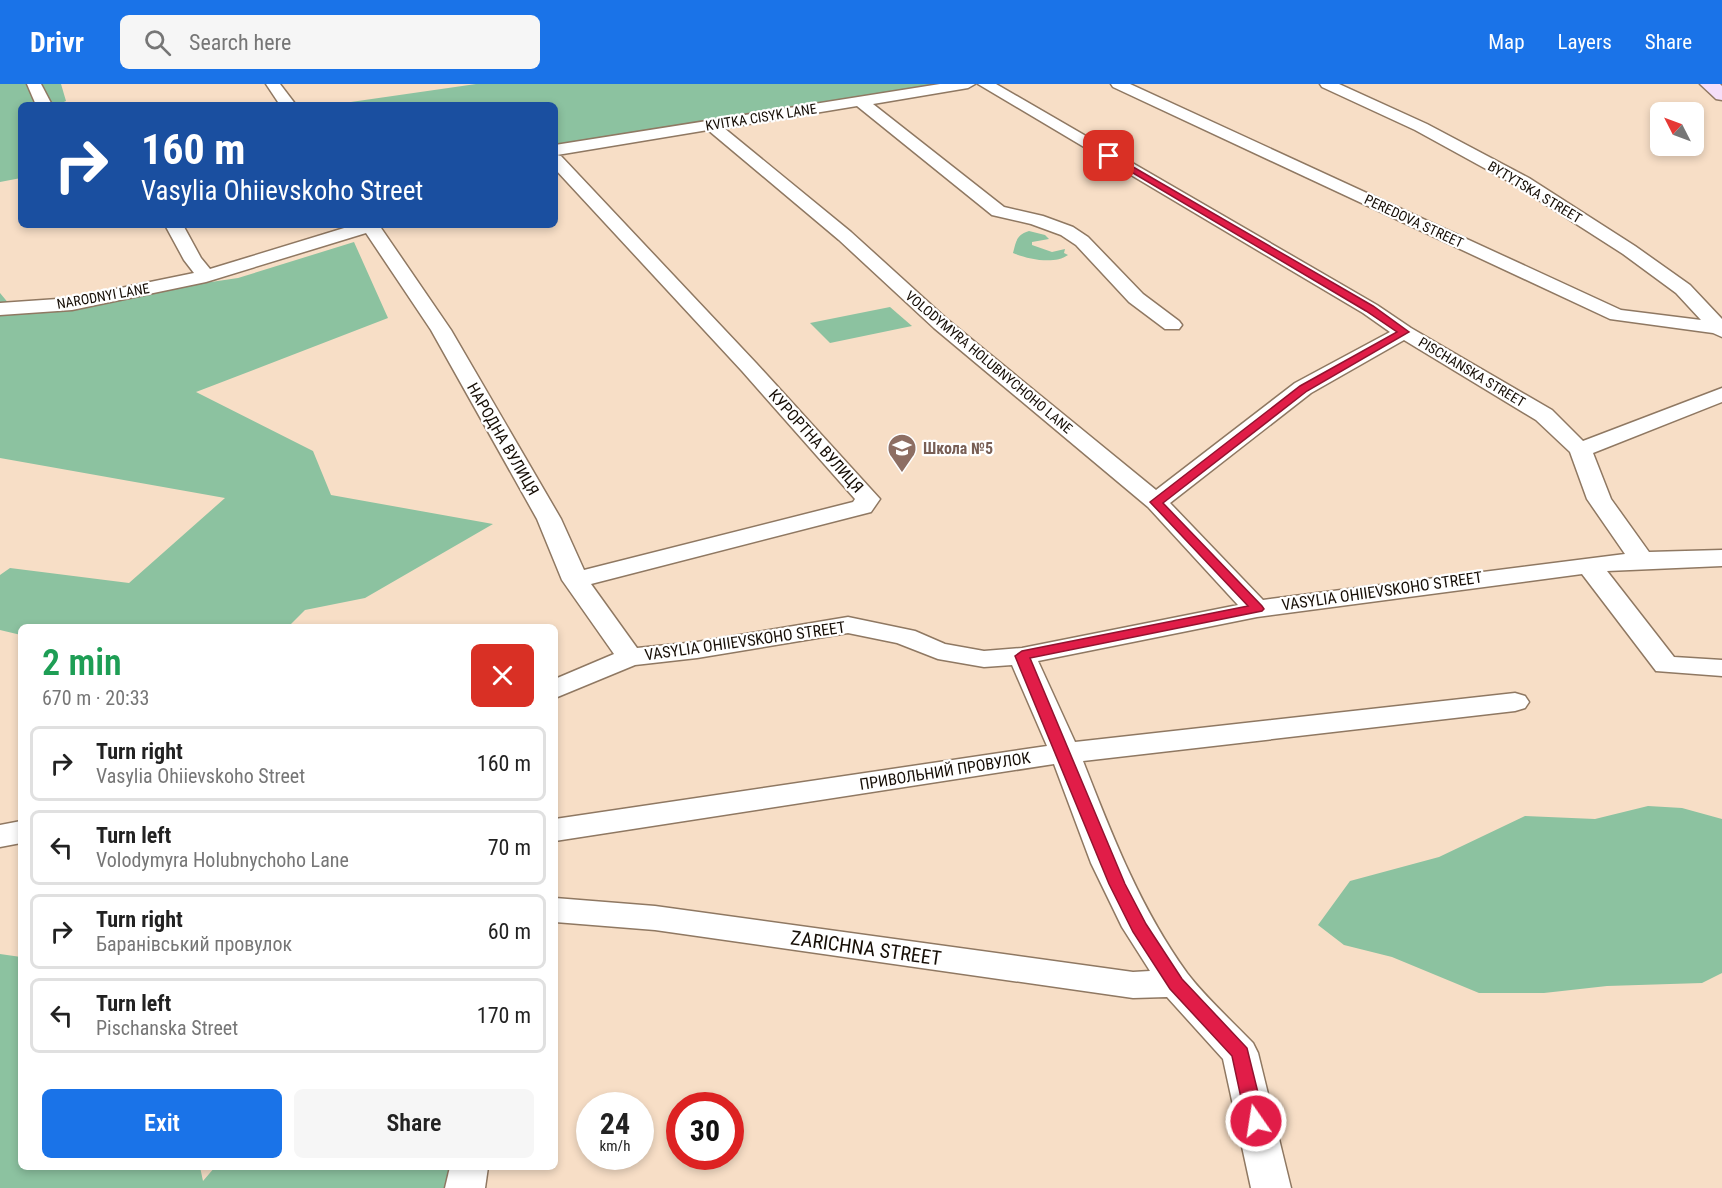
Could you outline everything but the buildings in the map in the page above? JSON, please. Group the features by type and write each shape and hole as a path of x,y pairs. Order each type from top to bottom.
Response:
{"main road":[{"path":"1709,84 1722,95"}],"street":[{"path":"34,84 43,102"},
{"path":"273,84 286,102"},
{"name":"KVITKA CISYK LANE","path":"558,150 968,84"},
{"name":"PISCHANSKA STREET","path":"985,84 1455,360 1544,415 1580,450"},
{"name":"PEREDOVA STREET","path":"1118,84 1617,315 1720,329"},
{"name":"BYTYTSKA STREET","path":"1327,84 1421,127 1522,182 1629,250 1683,289 1720,329"},
{"path":"860,101 998,210 1067,231 1082,240 1111,274 1136,298 1172,325"},
{"name":"VOLODYMYRA HOLUBNYCHOHO LANE","path":"711,125 845,236 941,324 1156,502 1257,609"},
{"name":"КУРОРТНА ВУЛИЦЯ","path":"558,162 749,366 868,500 862,507 575,580"},
{"path":"176,228 193,260 206,276"},
{"name":"NARODNYI LANE","path":"0,309 72,304 206,276 363,228"},
{"name":"НАРОДНА ВУЛИЦЯ","path":"371,228 441,330 549,519 575,580 630,657"},
{"path":"1156,502 1304,388 1404,332"},
{"path":"1642,560 1599,499 1580,450 1722,394"},
{"name":"VASYLIA OHIIEVSKOHO STREET","path":"558,688 630,657 697,650 848,626 905,637 938,651 984,659 1022,656 1257,609 1588,565 1642,560 1722,558"},
{"path":"1588,565 1666,665 1722,668"},
{"path":"1022,656 1065,753 1107,863 1139,927 1176,984 1240,1053 1271,1188"},
{"name":"ПРИВОЛЬНИЙ ПРОВУЛОК","path":"558,830 1065,753 1515,702"},
{"path":"0,836 18,833"},
{"name":"ZARICHNA STREET","path":"558,910 667,920 1133,985 1176,984"},
{"path":"465,1188 468,1170"}],"green space":[{"path":"0,84 61,84 66,101 64,102 18,102 18,179 0,182"},
{"path":"476,84 946,84 558,146 558,102 351,102"},
{"path":"1029,231 1045,235 1049,239 1032,242 1032,245 1052,252 1065,249 1064,253 1068,255 1056,260 1048,260 1033,259 1013,253 1019,237"},
{"path":"354,242 388,318 196,392 313,451 331,495 493,524 365,598 305,610 291,624 18,624 18,634 0,630 0,575 10,568 129,583 225,498 0,458 0,293 15,311 238,278"},
{"path":"890,307 912,326 830,343 810,323"},
{"path":"1648,806 1682,808 1722,819 1722,973 1702,983 1607,986 1544,993 1479,993 1392,957 1344,945 1318,925 1350,881 1439,857 1525,816 1595,819"},
{"path":"0,954 18,957 18,1170 201,1170 203,1181 212,1170 450,1170 447,1188 0,1188"}],"place":[{"name":"Школа №5","path":"902,474"}],"route":[{"path":"1109,156 1370,309 1404,332 1304,388 1156,502 1257,609 1022,656 1065,753 1117,884 1139,927 1176,984 1240,1053 1256,1121"}]}
